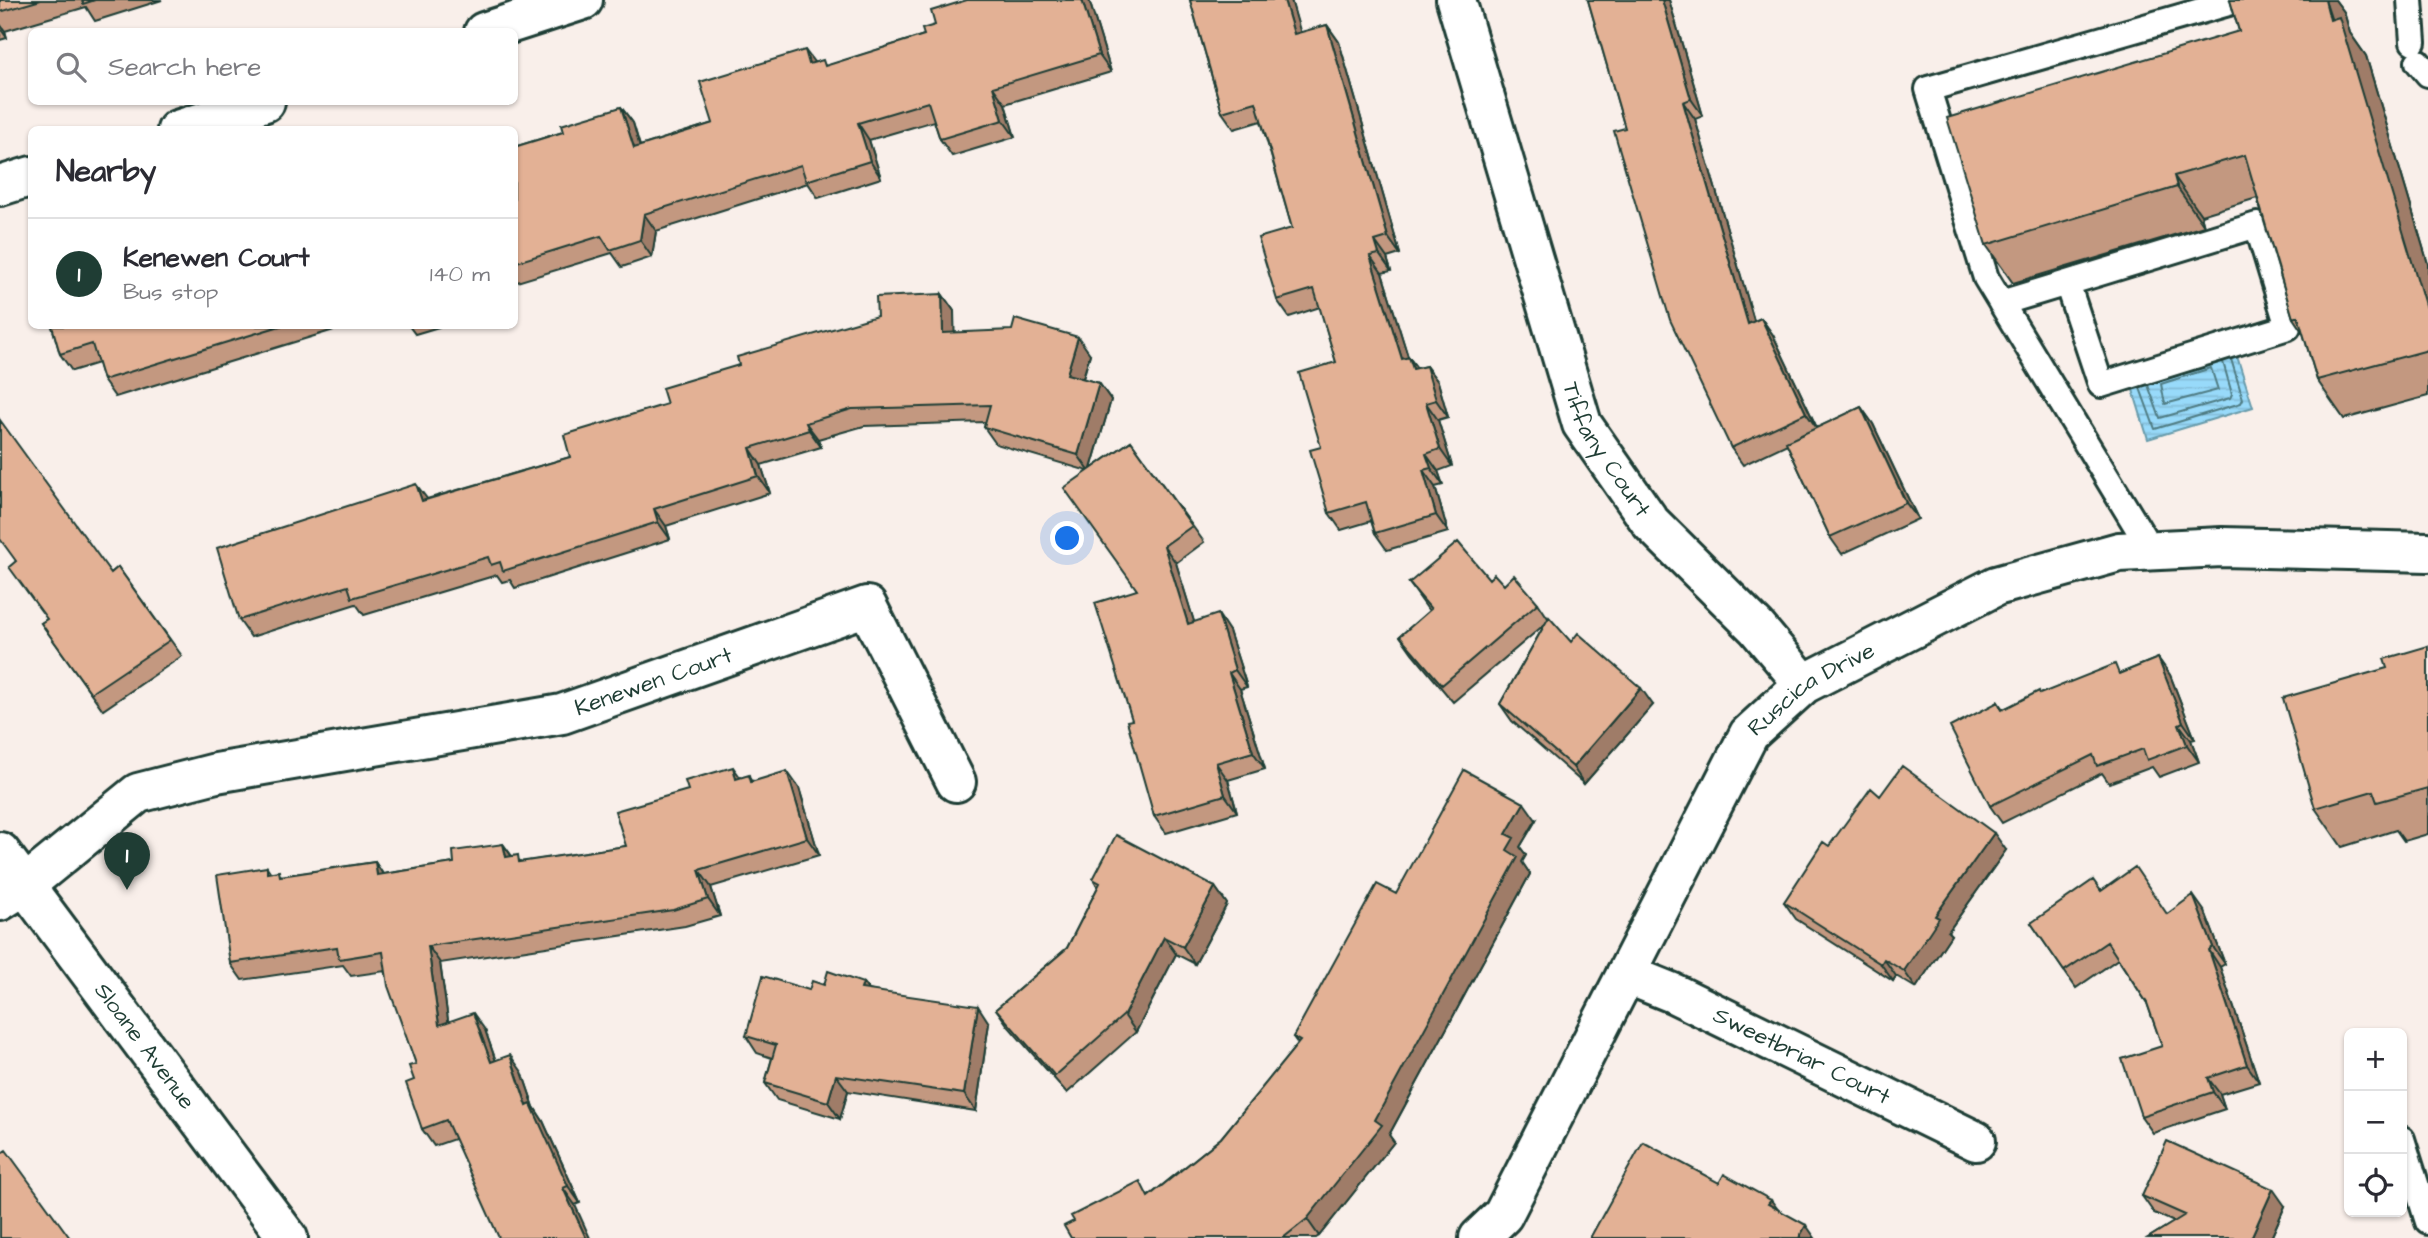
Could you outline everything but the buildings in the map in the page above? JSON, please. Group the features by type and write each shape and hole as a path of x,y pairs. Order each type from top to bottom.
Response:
{"street":[{"path":"496,28 583,0"},
{"name":"Tiffany Court","path":"1456,0 1582,424 1651,523 1757,628 1804,684"},
{"path":"190,126 256,105"},
{"path":"0,186 28,177"},
{"name":"Ruscica Drive","path":"1479,1238 1503,1215 1749,734 1804,684 1996,586 2119,552 2222,547 2428,552"},
{"name":"Kenewen Court","path":"12,893 138,793 216,773 562,714 867,606 956,782"},
{"name":"Sloane Avenue","path":"0,852 12,893 288,1238"},
{"name":"Sweetbriar Court","path":"1626,974 1673,993 1976,1141"}],"lane":[{"path":"2151,550 1986,278 1928,89 2239,0"},
{"path":"2410,0 2420,59"},
{"path":"2001,303 2258,225 2288,327 2101,385 2067,283"},
{"path":"2407,1154 2428,1222"}],"water":[{"path":"2230,334 2253,407 2148,439 2126,367"}],"place":[{"name":"Kenewen Court","path":"127,890"}]}
